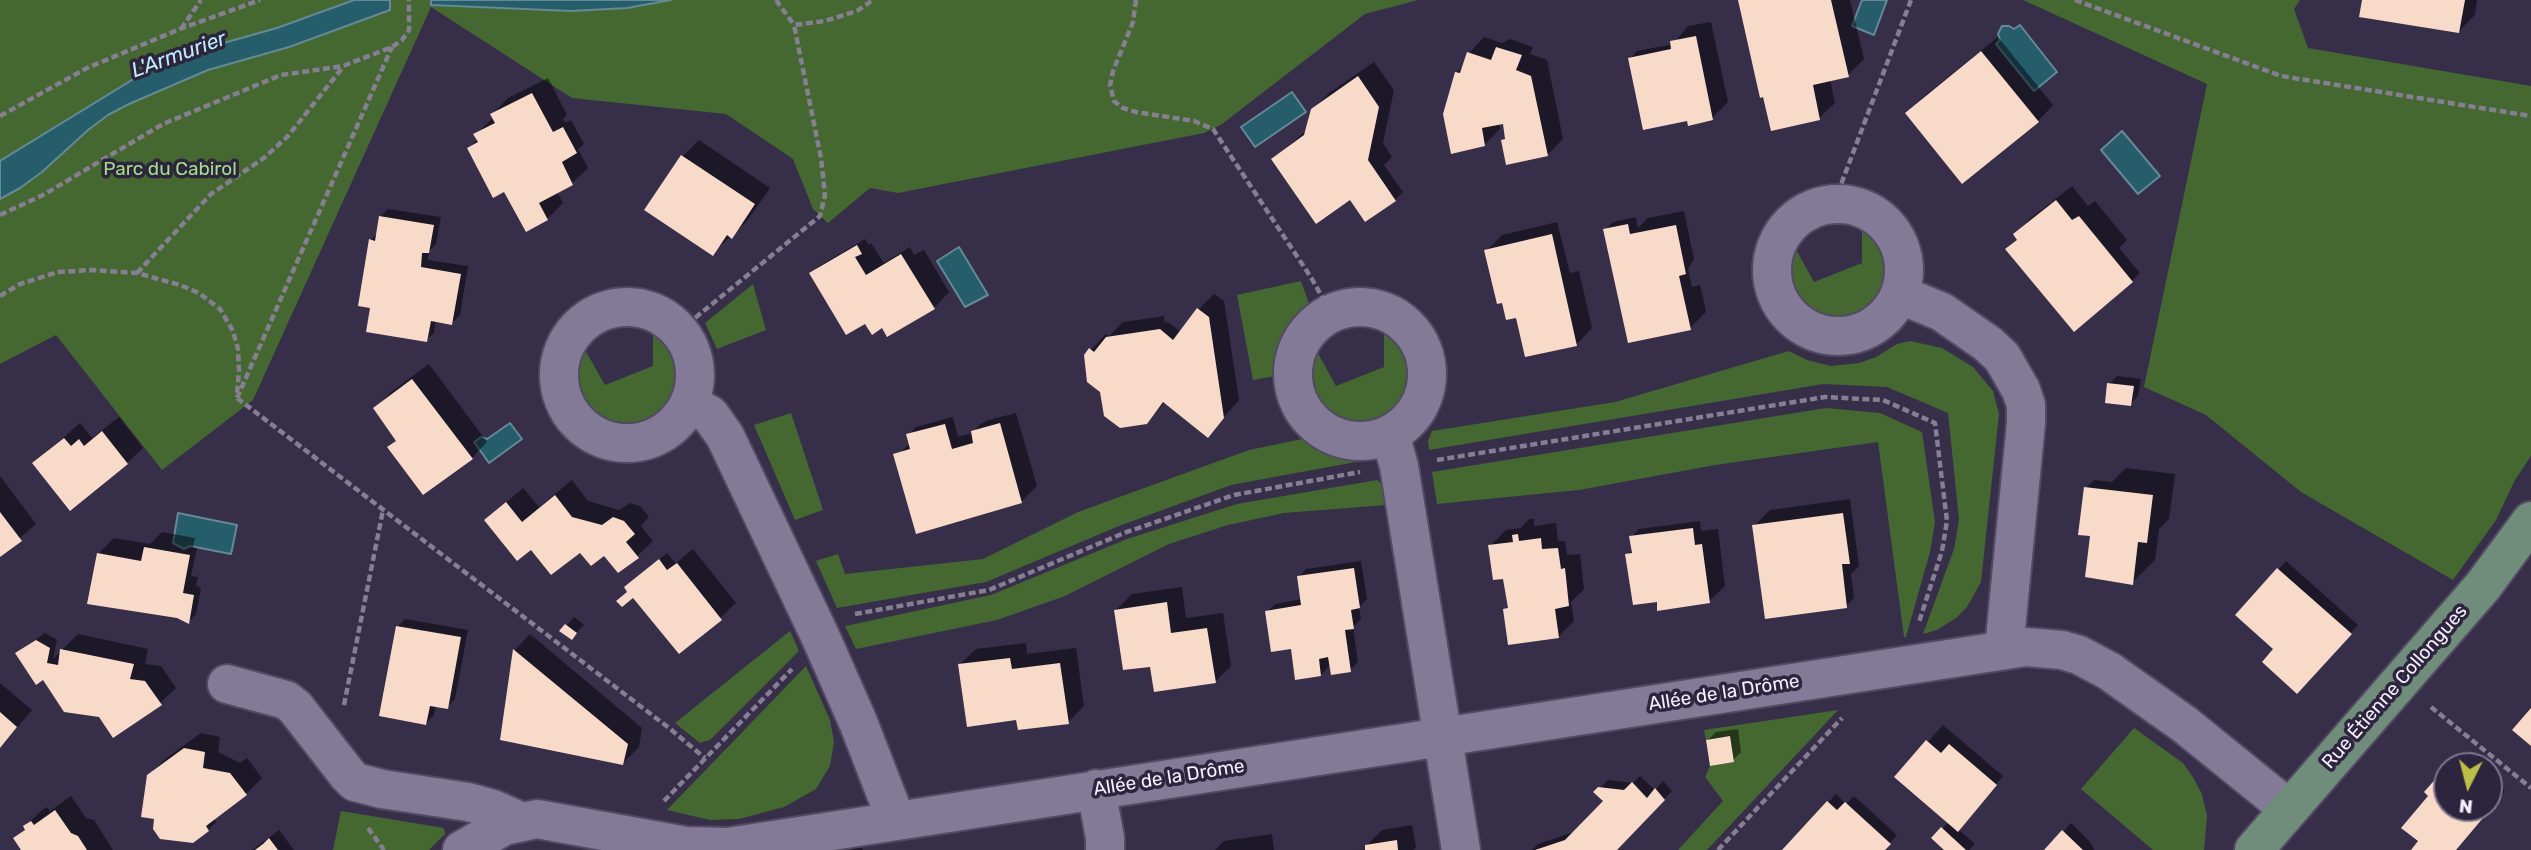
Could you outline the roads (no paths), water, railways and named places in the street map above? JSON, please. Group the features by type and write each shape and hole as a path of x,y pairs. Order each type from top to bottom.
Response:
{"main road":[{"name":"Rue Étienne Collongues","path":"2254,850 2483,586 2531,521"}],"street":[{"path":"1834,203 1861,206 1883,221 1899,242 1905,268 1900,295 1888,315 1869,329 1847,337 1823,335 1801,326 1784,309 1773,288 1771,264 1777,242 1791,222 1811,209 1834,203"},
{"path":"1900,295 1942,312 1973,332 2002,357 2021,390 2026,405 2004,649"},
{"path":"632,306 654,312 679,331 687,343 694,362 695,383 689,403 676,422 657,436 636,442 613,442 592,434 574,419 562,399 558,376 561,354 572,333 588,318 609,308 632,306"},
{"path":"1354,307 1377,309 1398,318 1415,335 1425,356 1427,379 1422,401 1409,421 1390,434 1370,440 1349,440 1328,433 1312,420 1299,403 1293,383 1294,362 1301,342 1314,325 1332,313 1354,307"},
{"path":"689,403 710,415 725,436 821,638 858,722 895,821"},
{"path":"1390,434 1399,466 1461,850"},
{"name":"Allée de la Drôme","path":"462,850 491,832 520,821 553,821 686,846 728,846 2026,647 2053,649 2079,655 2094,662 2184,724 2290,808"},
{"name":"Allée de la Drôme","path":"227,684 286,700 348,775 366,786 493,808 520,821"},
{"path":"1096,789 1105,850"}],"water":[{"path":"354,0 390,0 390,10 289,47 208,70 129,104 108,115 42,172 0,199 0,161 158,64 177,56 277,28"},
{"path":"431,0 671,0 627,8 571,11 431,5"},
{"path":"1862,0 1887,0 1874,35 1852,26"},
{"path":"2020,25 2057,72 2034,91 1996,44 2000,40 1998,34 2002,26 2014,29"},
{"path":"1292,92 1306,112 1255,147 1241,127"},
{"path":"2122,131 2160,176 2138,194 2101,150"},
{"path":"959,247 988,295 965,307 937,261"},
{"path":"510,423 522,439 489,463 474,442 481,437 487,439"},
{"path":"178,513 237,525 231,554 190,546 184,549 173,543"}],"water label":[{"name":"L'Armurier","path":"179,55"}],"park label":[{"name":"Parc du Cabirol","path":"170,170"}]}
